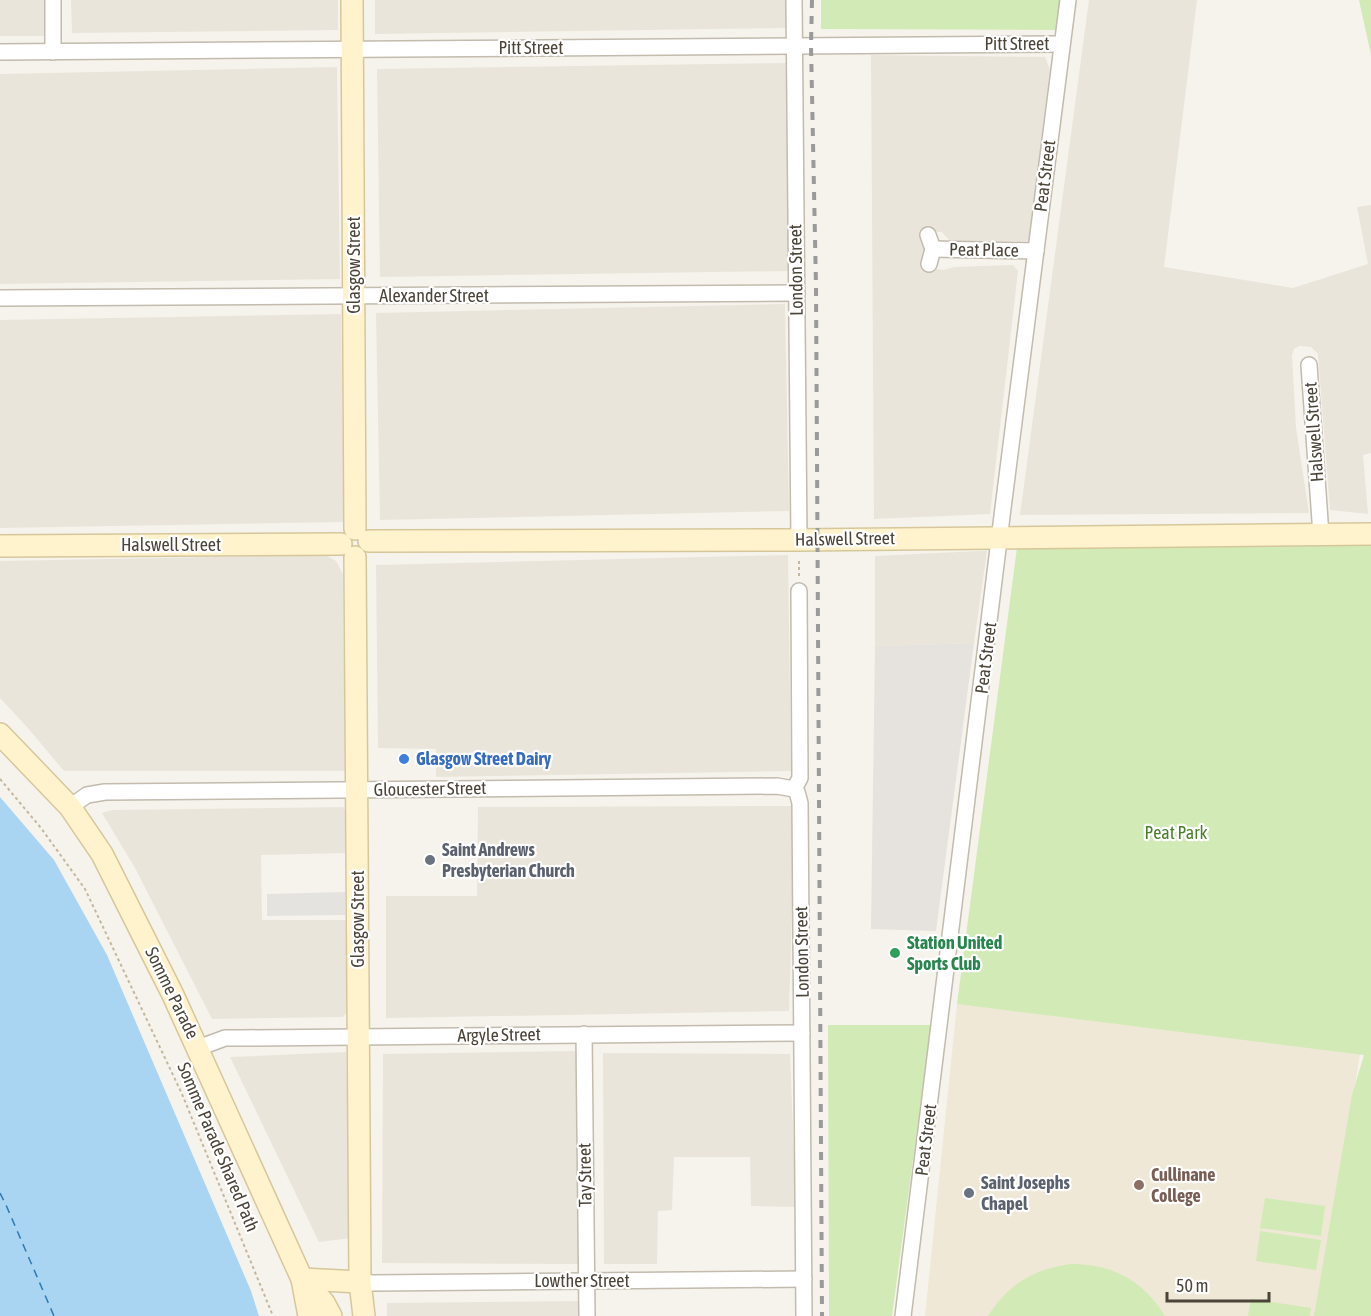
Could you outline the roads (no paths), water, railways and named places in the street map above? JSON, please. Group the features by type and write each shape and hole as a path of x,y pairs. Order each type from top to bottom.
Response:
{"main road":[{"name":"Glasgow Street","path":"352,0 360,1282 364,1316"},
{"name":"Halswell Street","path":"0,546 1371,534"},
{"name":"Somme Parade","path":"0,734 70,807 102,854 198,1048 302,1279 309,1316"},
{"name":"Somme Parade","path":"302,1279 324,1304 331,1316"},
{"path":"302,1279 360,1282"},
{"name":"Glasgow Street","path":"350,1316 351,1305 360,1282"}],"street":[{"path":"53,0 53,52"},
{"name":"London Street","path":"794,0 799,540"},
{"name":"Peat Street","path":"903,1316 1068,0"},
{"name":"Pitt Street","path":"0,52 1062,44"},
{"name":"Peat Place","path":"930,249 1036,251"},
{"name":"Alexander Street","path":"0,298 797,293"},
{"name":"Halswell Street","path":"1309,365 1321,535"},
{"name":"London Street","path":"799,591 800,778 795,789 800,803 804,1316"},
{"name":"Gloucester Street","path":"70,807 87,795 105,792 777,786 795,789"},
{"name":"Argyle Street","path":"198,1048 225,1038 802,1033"},
{"name":"Tay Street","path":"584,1034 587,1316"},
{"name":"Lowther Street","path":"360,1282 804,1279"}],"water":[{"path":"0,797 54,860 107,955 251,1291 259,1316 0,1316"}],"railway":[{"path":"812,0 816,286 822,1316"}],"place":[{"name":"Glasgow Street Dairy","path":"404,759"},
{"name":"Saint Andrews Presbyterian Church","path":"430,860"},
{"name":"Station United Sports Club","path":"895,953"},
{"name":"Cullinane College","path":"1139,1185"},
{"name":"Saint Josephs Chapel","path":"969,1193"}],"park label":[{"name":"Peat Park","path":"1176,833"}]}
